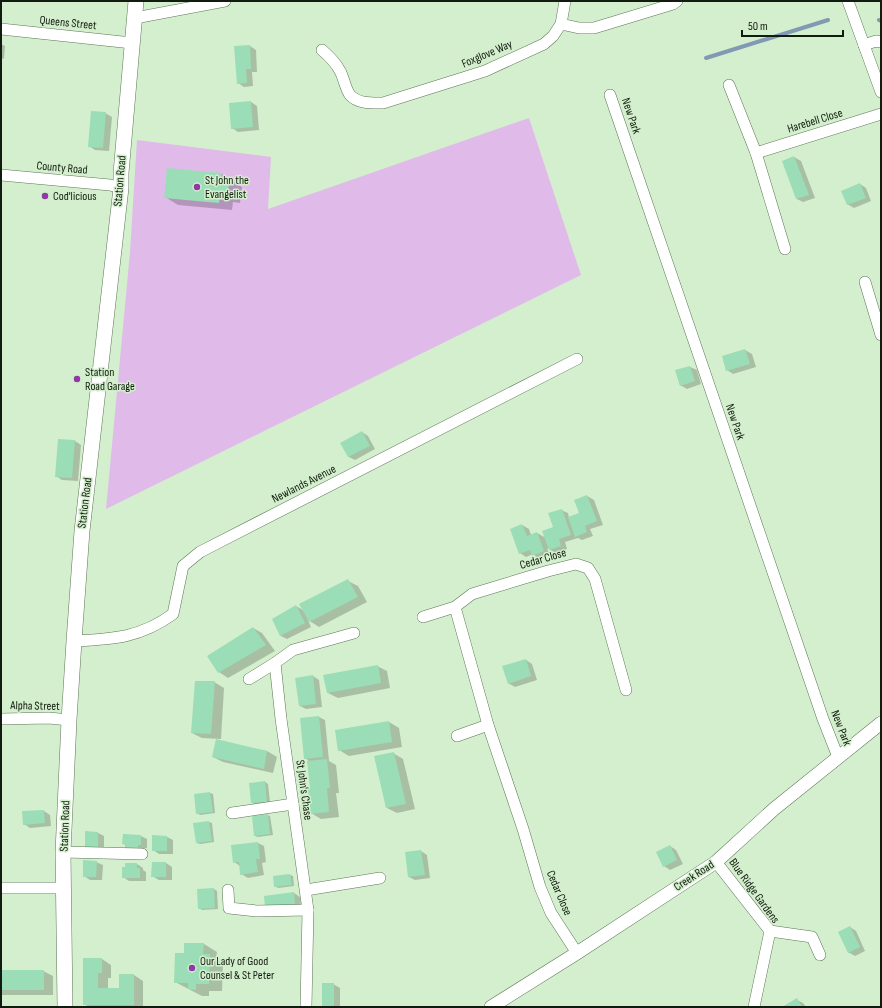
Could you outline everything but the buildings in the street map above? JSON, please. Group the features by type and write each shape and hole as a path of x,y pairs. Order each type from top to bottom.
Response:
{"main road":[{"name":"Station Road","path":"65,1007 64,852 69,720 74,641 82,531 120,188 136,1"}],"street":[{"path":"135,18 225,1"},
{"path":"565,1 560,24 579,28 594,28 673,4 677,1"},
{"path":"848,1 881,92"},
{"name":"Foxglove Way","path":"322,50 333,60 340,71 350,94 357,100 372,103 383,102 485,71 544,44 553,36 560,24"},
{"name":"Queens Street","path":"1,29 132,43"},
{"path":"864,45 876,41 881,42"},
{"path":"729,85 756,153 785,249"},
{"name":"New Park","path":"610,95 823,719 838,757"},
{"name":"Harebell Close","path":"756,153 881,114"},
{"name":"County Road","path":"1,175 110,185 120,188"},
{"path":"865,282 881,335"},
{"name":"Newlands Avenue","path":"74,641 114,639 139,632 159,624 173,614 183,566 200,552 577,359"},
{"name":"Cedar Close","path":"423,617 455,607 472,594 548,570 576,564 588,568 595,579 626,690"},
{"name":"Cedar Close","path":"455,607 488,725 523,829 540,887 551,913 577,953"},
{"path":"249,679 293,650 354,633"},
{"name":"St John's Chase","path":"275,663 308,910 306,1007"},
{"name":"Alpha Street","path":"1,718 48,718 69,720"},
{"name":"Creek Road","path":"491,1007 716,862 774,809 881,723"},
{"path":"457,736 488,725"},
{"path":"232,812 293,804"},
{"path":"64,852 142,854"},
{"name":"Blue Ridge Gardens","path":"716,862 770,931 754,1007"},
{"path":"306,890 380,878"},
{"path":"1,888 64,888"},
{"path":"228,890 230,908 257,911 308,910"},
{"path":"770,931 812,937 820,956"}],"shaded area":[{"path":"529,118 581,275 106,509 130,252 137,140 271,157 268,209"}],"waterway":[{"path":"706,58 828,20"}],"place":[{"name":"St John the Evangelist","path":"197,187"},
{"name":"Cod'licious","path":"45,196"},
{"name":"Station Road Garage","path":"77,379"},
{"name":"Our Lady of Good Counsel & St Peter","path":"192,968"}]}
